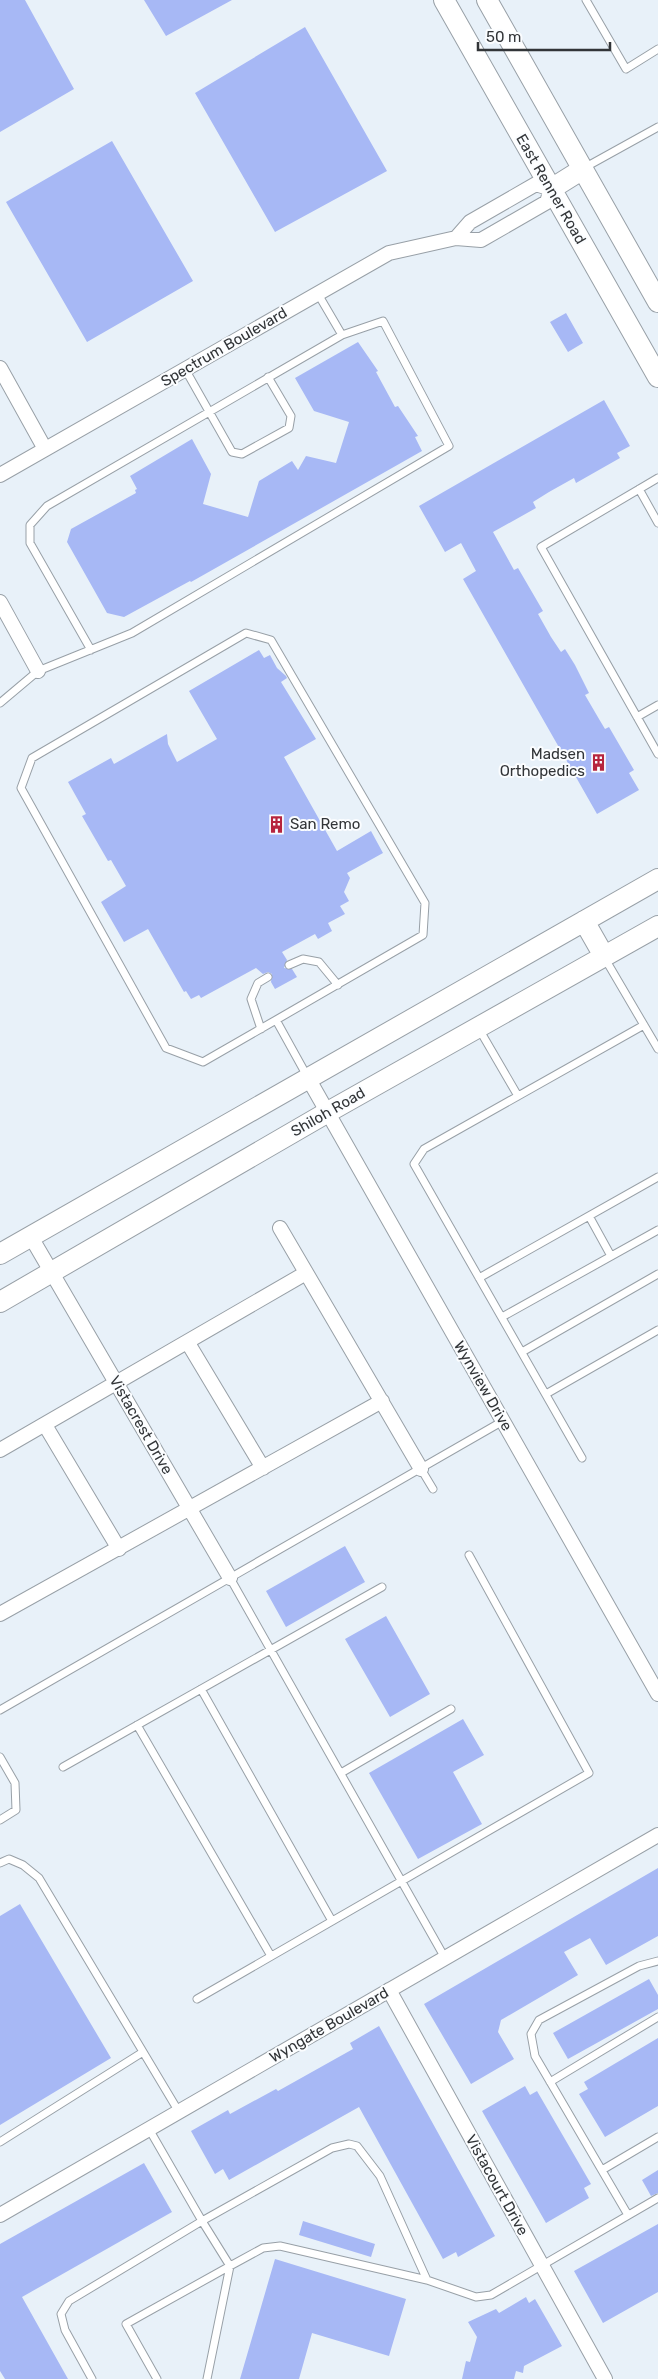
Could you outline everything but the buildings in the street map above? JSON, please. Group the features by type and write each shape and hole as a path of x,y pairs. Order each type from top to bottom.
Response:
{"main road":[{"name":"East Renner Road","path":"444,0 658,377"},
{"path":"487,0 658,302"},
{"path":"551,189 583,169"},
{"path":"0,1254 658,879"},
{"path":"584,921 604,956"},
{"name":"Shiloh Road","path":"0,1302 328,1112 658,926"}],"street":[{"path":"456,238 470,222 536,184 551,189"},
{"name":"Spectrum Boulevard","path":"0,475 389,253 456,238 481,240 547,202 551,189"},
{"path":"0,368 45,450"},
{"path":"0,602 38,671"},
{"name":"Wynview Drive","path":"308,1078 658,1694"},
{"path":"280,1228 421,1469"},
{"name":"Vistacrest Drive","path":"31,1237 230,1578"},
{"path":"0,1450 188,1343 306,1273"},
{"path":"188,1343 263,1468"},
{"path":"0,1614 382,1401"},
{"path":"45,1425 118,1549"},
{"name":"Wyngate Boulevard","path":"0,2215 658,1835"},
{"name":"Vistacourt Drive","path":"389,1990 605,2379"}],"lane":[{"path":"586,0 626,68 658,49"},
{"path":"583,169 658,128"},
{"path":"318,294 342,335"},
{"path":"0,704 38,671 91,650 132,632 449,446 383,321 342,335 268,377 47,506 30,525 30,543 91,650"},
{"path":"185,369 232,452 242,454 289,428 291,416 268,377"},
{"path":"658,478 541,547 658,754"},
{"path":"639,489 658,523"},
{"path":"246,634 270,640 425,903 423,935 338,985 203,1062 166,1048 20,788 32,758 246,634"},
{"path":"636,717 658,705"},
{"path":"604,956 658,1050"},
{"path":"289,966 302,959 319,962 338,985"},
{"path":"261,1029 251,999 258,983 268,977"},
{"path":"276,1020 308,1078"},
{"path":"582,1458 414,1164 424,1149 644,1025"},
{"path":"478,1027 518,1096"},
{"path":"650,1034 658,1030"},
{"path":"479,1278 658,1178"},
{"path":"589,1216 611,1256"},
{"path":"502,1317 658,1230"},
{"path":"522,1352 658,1274"},
{"path":"546,1394 658,1330"},
{"path":"0,1710 503,1422"},
{"path":"421,1469 432,1489"},
{"path":"197,1999 589,1773 469,1555"},
{"path":"230,1578 445,1958"},
{"path":"63,1766 382,1587"},
{"path":"201,1689 332,1921"},
{"path":"341,1773 451,1709"},
{"path":"137,1725 271,1956"},
{"path":"0,1757 15,1783 16,1810 0,1820"},
{"path":"0,1863 9,1859 23,1865 39,1878 179,2112"},
{"path":"628,2215 535,2056 531,2034 539,2020 639,1966 658,1961"},
{"path":"550,2082 658,2017"},
{"path":"0,2142 143,2052"},
{"path":"149,2129 230,2266 207,2379"},
{"path":"602,2170 658,2137"},
{"path":"92,2379 65,2330 62,2314 69,2301 202,2221 332,2148 349,2144 358,2146 380,2176 427,2280"},
{"path":"157,2379 126,2324 263,2248 280,2246 427,2280 476,2297 490,2295 658,2198"}],"place":[{"name":"Madsen Orthopedics","path":"599,763"},
{"name":"San Remo","path":"276,824"}]}
